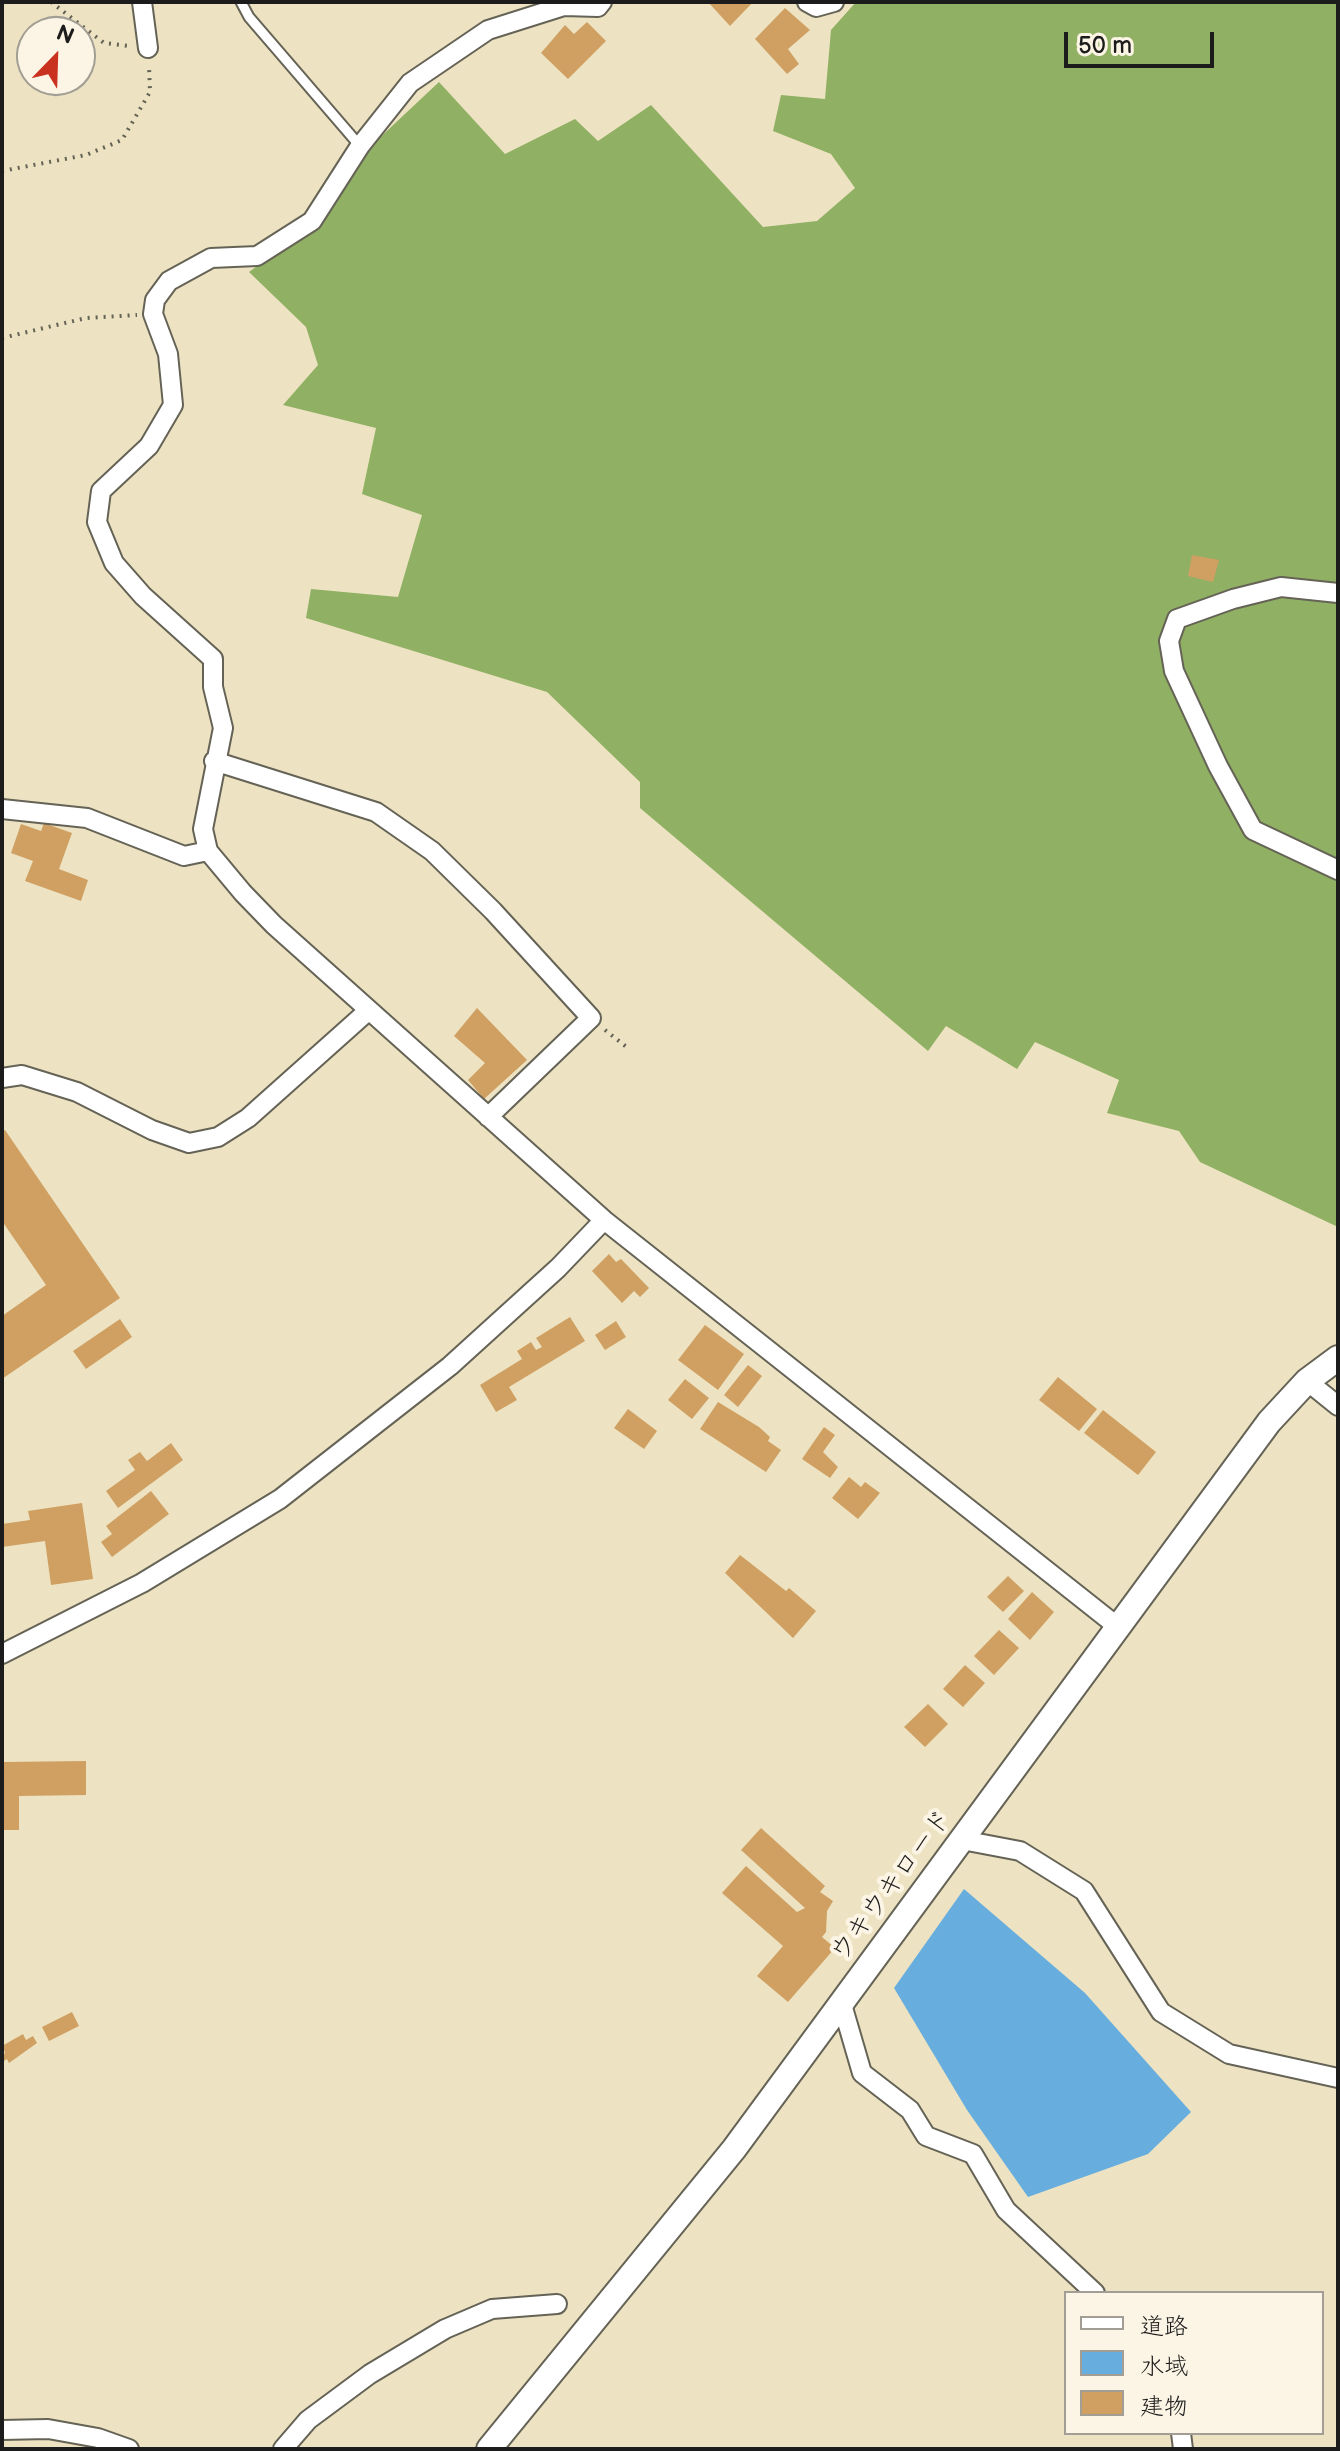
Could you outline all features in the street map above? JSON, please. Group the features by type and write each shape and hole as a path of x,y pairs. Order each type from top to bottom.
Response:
{"street":[{"path":"142,2 148,48"},
{"path":"602,2 598,7 564,6 488,30 410,83 360,146 312,221 257,256 211,258 169,281 155,300 153,314 168,354 173,405 149,446 101,491 97,522 114,563 143,596 213,659 213,687 223,728 214,761 203,829 208,851 274,925 604,1220 1118,1627"},
{"path":"807,2 816,7 834,2"},
{"path":"1338,593 1281,587 1233,599 1177,619 1169,641 1174,671 1218,766 1253,830 1338,870"},
{"path":"214,761 376,812 432,851 493,911 591,1018 488,1117"},
{"path":"2,809 87,818 184,856 208,851"},
{"path":"2,1078 22,1075 77,1092 152,1130 189,1143 218,1137 248,1118 369,1010"},
{"path":"2,1654 142,1583 280,1499 450,1366 558,1268 604,1220"},
{"name":"ウキウキロード","path":"489,2449 734,2149 1269,1422 1307,1381 1338,1358"},
{"path":"1307,1381 1338,1406"},
{"path":"962,1840 1020,1851 1084,1891 1161,2012 1229,2054 1338,2078"},
{"path":"841,2001 862,2073 910,2110 926,2136 973,2154 1006,2210 1093,2291"},
{"path":"283,2449 308,2420 345,2392 445,2329 492,2309 557,2304"},
{"path":"2,2430 48,2429 98,2438 129,2449"}],"lane":[{"path":"241,2 249,17 360,146"}],"path":[{"path":"2,171 86,155 122,140 150,92 148,48 104,43 51,2"},
{"path":"2,338 86,318 153,314"},
{"path":"591,1018 629,1049"}],"green space":[{"path":"856,2 1338,2 1338,1227 1200,1162 1179,1131 1107,1113 1119,1080 1035,1042 1017,1069 946,1026 928,1051 640,808 640,782 547,692 306,618 311,589 398,597 422,515 362,494 376,428 283,405 318,365 306,327 249,272 330,212 374,143 439,82 505,154 575,119 598,141 651,105 763,227 817,221 855,188 831,154 773,131 781,95 825,99 831,30"}],"water":[{"path":"964,1889 1085,1993 1191,2112 1148,2154 1028,2197 967,2110 894,1988"}],"building":[{"path":"708,2 753,2 730,26"},
{"path":"785,8 810,30 788,49 799,64 787,74 755,39"},
{"path":"587,22 606,41 568,79 541,53 565,25 574,34"},
{"path":"1192,555 1219,560 1213,582 1188,576"},
{"path":"44,823 72,833 59,869 88,880 81,901 25,881 33,861 11,853 21,824 41,831"},
{"path":"477,1008 527,1060 484,1099 468,1080 485,1063 454,1036"},
{"path":"5,1130 120,1298 2,1379 2,1316 46,1285 2,1221 2,1132"},
{"path":"609,1254 616,1262 621,1259 649,1288 640,1297 634,1291 622,1303 592,1271"},
{"path":"570,1317 585,1341 509,1387 517,1400 496,1412 480,1385 522,1359 517,1351 531,1342 536,1350 542,1347 536,1338"},
{"path":"120,1319 132,1337 86,1369 73,1351"},
{"path":"616,1321 626,1337 605,1350 595,1335"},
{"path":"705,1325 744,1354 718,1390 678,1360"},
{"path":"748,1365 762,1376 738,1407 724,1395"},
{"path":"1058,1377 1097,1409 1079,1431 1039,1400"},
{"path":"685,1379 709,1398 692,1419 668,1400"},
{"path":"718,1402 759,1427 770,1437 768,1441 781,1450 766,1472 700,1429"},
{"path":"628,1409 657,1431 644,1449 614,1428"},
{"path":"1103,1410 1156,1452 1138,1475 1084,1433"},
{"path":"824,1427 835,1435 823,1452 838,1467 830,1478 802,1459"},
{"path":"171,1443 183,1460 118,1508 106,1491 135,1470 128,1460 140,1452 147,1461"},
{"path":"849,1477 861,1487 865,1482 880,1493 858,1519 832,1498"},
{"path":"151,1491 169,1514 112,1557 101,1542 112,1534 106,1526"},
{"path":"82,1503 93,1579 51,1585 45,1541 2,1547 2,1524 30,1520 28,1511"},
{"path":"740,1555 786,1591 789,1588 816,1611 793,1638 725,1573"},
{"path":"1008,1576 1024,1591 1003,1612 987,1597"},
{"path":"1032,1592 1054,1612 1030,1640 1008,1619"},
{"path":"999,1630 1019,1648 994,1675 974,1656"},
{"path":"965,1665 985,1683 963,1707 943,1689"},
{"path":"928,1704 948,1724 925,1747 904,1727"},
{"path":"86,1761 86,1795 19,1796 19,1830 2,1830 2,1762"},
{"path":"761,1828 825,1886 820,1892 833,1901 827,1911 826,1932 822,1937 835,1948 788,2002 757,1976 783,1946 722,1893 746,1866 797,1912 805,1908 741,1850"},
{"path":"72,2012 79,2026 49,2041 42,2027"},
{"path":"23,2034 26,2040 33,2036 37,2043 9,2063 7,2059 2,2062 5,2052 2,2046"}]}
